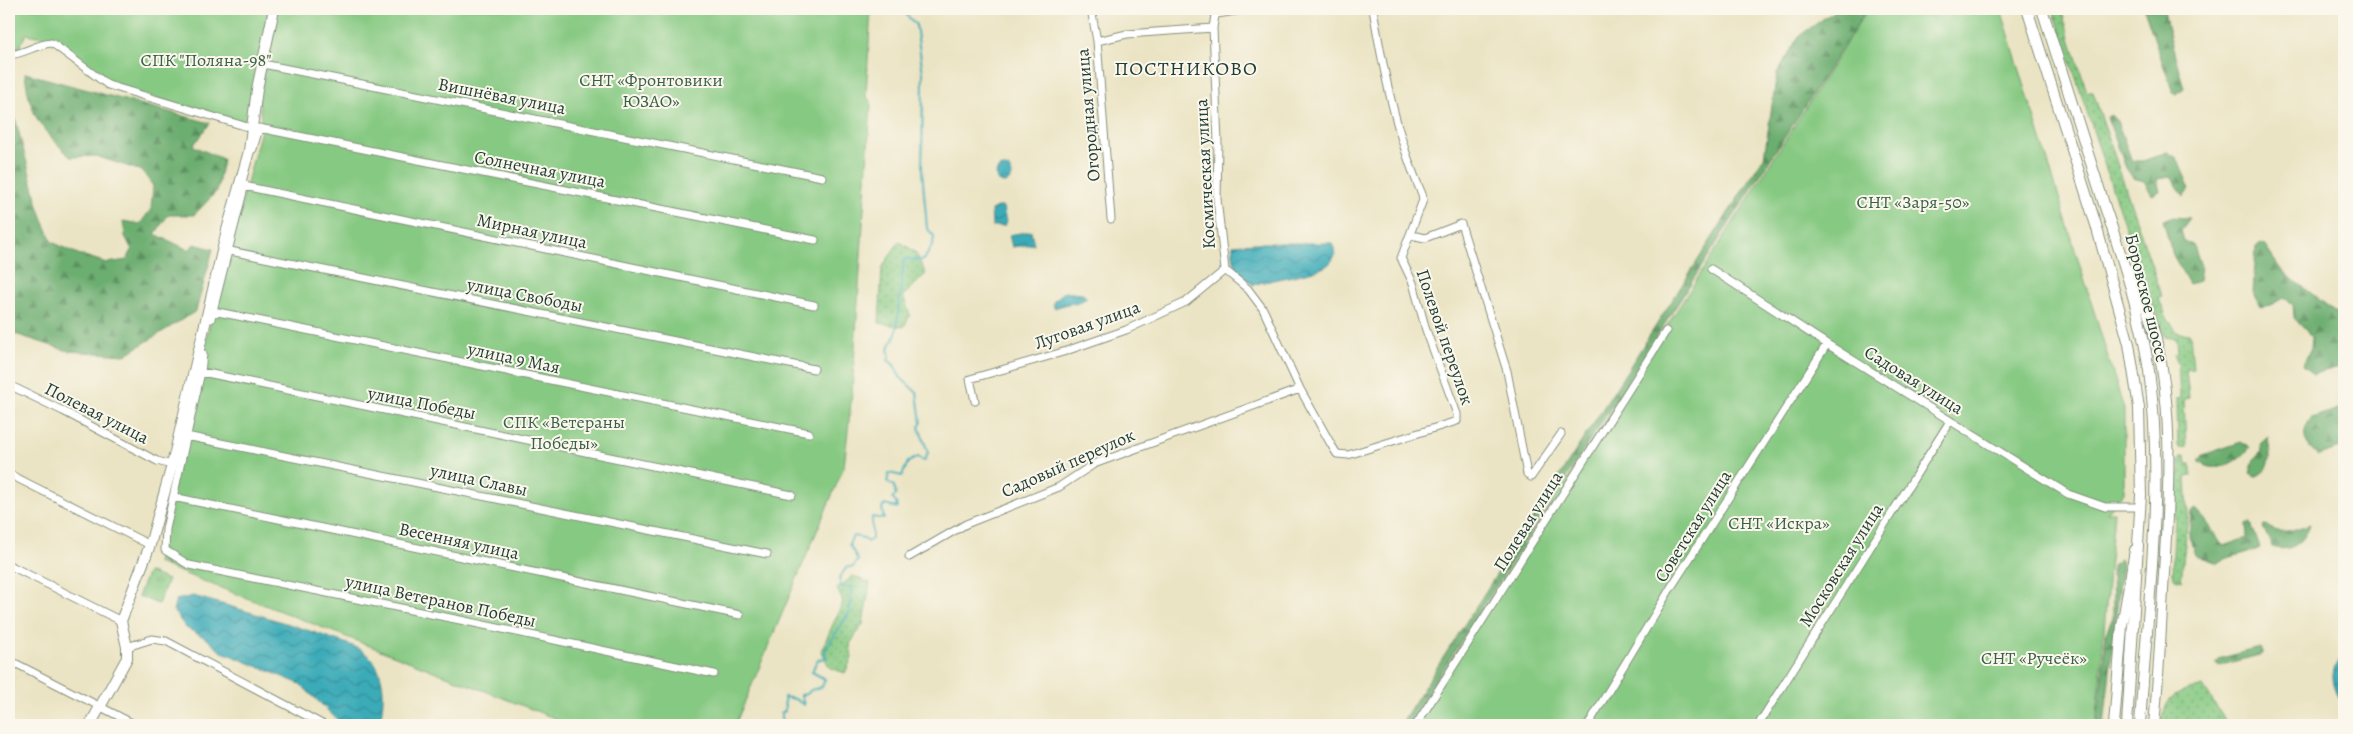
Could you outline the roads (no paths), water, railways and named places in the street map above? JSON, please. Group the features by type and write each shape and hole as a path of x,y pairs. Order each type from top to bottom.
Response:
{"main road":[{"path":"90,725 127,658 127,647 121,621 150,545 197,371 227,230 255,128 263,64 274,9"},
{"name":"Боровское шоссе","path":"2026,9 2096,224 2129,344 2139,408 2142,464 2127,725"},
{"name":"Боровское шоссе","path":"2042,9 2124,264 2148,363 2155,428 2155,496 2140,725"},
{"path":"2124,264 2138,287 2157,347 2166,411 2169,454 2169,494 2154,725"},
{"path":"2114,725 2122,626 2132,561 2138,537"}],"street":[{"name":"Огородная улица","path":"1091,9 1097,41 1111,219"},
{"path":"1216,11 1248,9"},
{"path":"1373,9 1379,46 1407,162 1422,194 1423,200 1411,234 1425,238 1461,224 1507,371 1527,474 1531,477 1561,434"},
{"name":"Космическая улица","path":"1216,11 1213,28 1218,142 1217,199 1225,270 1248,289 1263,309 1300,389 1337,454"},
{"path":"1097,41 1127,34 1213,28"},
{"name":"Солнечная улица","path":"9,55 22,52 34,46 52,43 108,84 255,128 815,240"},
{"name":"Вишнёвая улица","path":"263,64 822,177"},
{"path":"173,497 197,371 230,251 255,128"},
{"name":"Мирная улица","path":"244,186 814,305"},
{"name":"Полевой переулок","path":"1337,454 1348,456 1457,420 1457,414 1412,283 1401,258 1411,234"},
{"name":"улица Свободы","path":"230,251 814,369"},
{"name":"Садовая улица","path":"1712,269 2068,494 2105,507 2140,507"},
{"name":"Луговая улица","path":"975,401 970,379 1063,352 1126,330 1186,302 1225,270"},
{"name":"улица 9 Мая","path":"213,311 810,433"},
{"name":"Полевая улица","path":"1416,725 1666,331"},
{"name":"Советская улица","path":"1588,725 1670,589 1828,344"},
{"name":"улица Победы","path":"197,371 792,495"},
{"name":"Полевая улица","path":"9,385 157,460 172,465"},
{"name":"Садовый переулок","path":"910,557 966,524 1059,487 1094,464 1300,389"},
{"name":"Московская улица","path":"1758,725 1950,420"},
{"name":"улица Славы","path":"186,436 767,554"},
{"path":"9,474 150,545"},
{"name":"улица Ветеранов Победы","path":"173,497 166,530 165,550 189,565 714,674"},
{"name":"Весенняя улица","path":"173,497 740,614"},
{"path":"9,565 121,621"},
{"path":"127,647 152,639 166,641 324,725"},
{"path":"9,660 136,725"}],"water":[{"path":"1001,167 1007,167 1012,172 1010,181 1001,183 996,178 996,172"},
{"path":"1003,207 1006,222 1004,226 992,226 991,210"},
{"path":"1031,231 1034,244 1012,247 1009,235"},
{"path":"1253,243 1332,243 1336,254 1329,264 1323,268 1253,285 1237,268 1233,258 1233,245"},
{"path":"1064,292 1083,294 1087,298 1075,304 1071,303 1054,308 1053,302"},
{"path":"193,596 292,625 363,651 374,661 383,687 379,725 343,725 300,684 220,651 206,638 186,628 173,610 176,600"},
{"path":"2340,659 2344,659 2344,704 2337,693 2333,681 2334,669"}],"waterway":[{"path":"786,725 781,719 781,713 785,711 784,697 795,699 804,705 801,695 822,687 825,679 812,672 817,660 826,658 825,650 849,613 853,587 841,587 839,578 847,567 853,567 858,560 849,544 853,536 864,538 867,542 872,539 872,517 884,519 882,508 884,505 897,508 892,498 896,495 894,486 887,482 889,473 902,476 908,462 918,457 924,461 928,453 919,427 921,423 917,393 900,377 894,365 888,360 890,355 888,350 896,333 904,259 924,260 933,244 934,236 927,228 922,170 923,73 916,25 901,9"}],"district":[{"name":"ПОСТНИКОВО","path":"1186,68"}],"park label":[{"name":"СПК \"Поляна-98\"","path":"206,60"},
{"name":"СНТ «Фронтовики ЮЗАО»","path":"651,90"},
{"name":"СНТ «Заря-50»","path":"1913,202"},
{"name":"СПК «Ветераны Победы»","path":"564,432"},
{"name":"СНТ «Искра»","path":"1779,523"},
{"name":"СНТ «Ручеёк»","path":"2034,658"}]}
